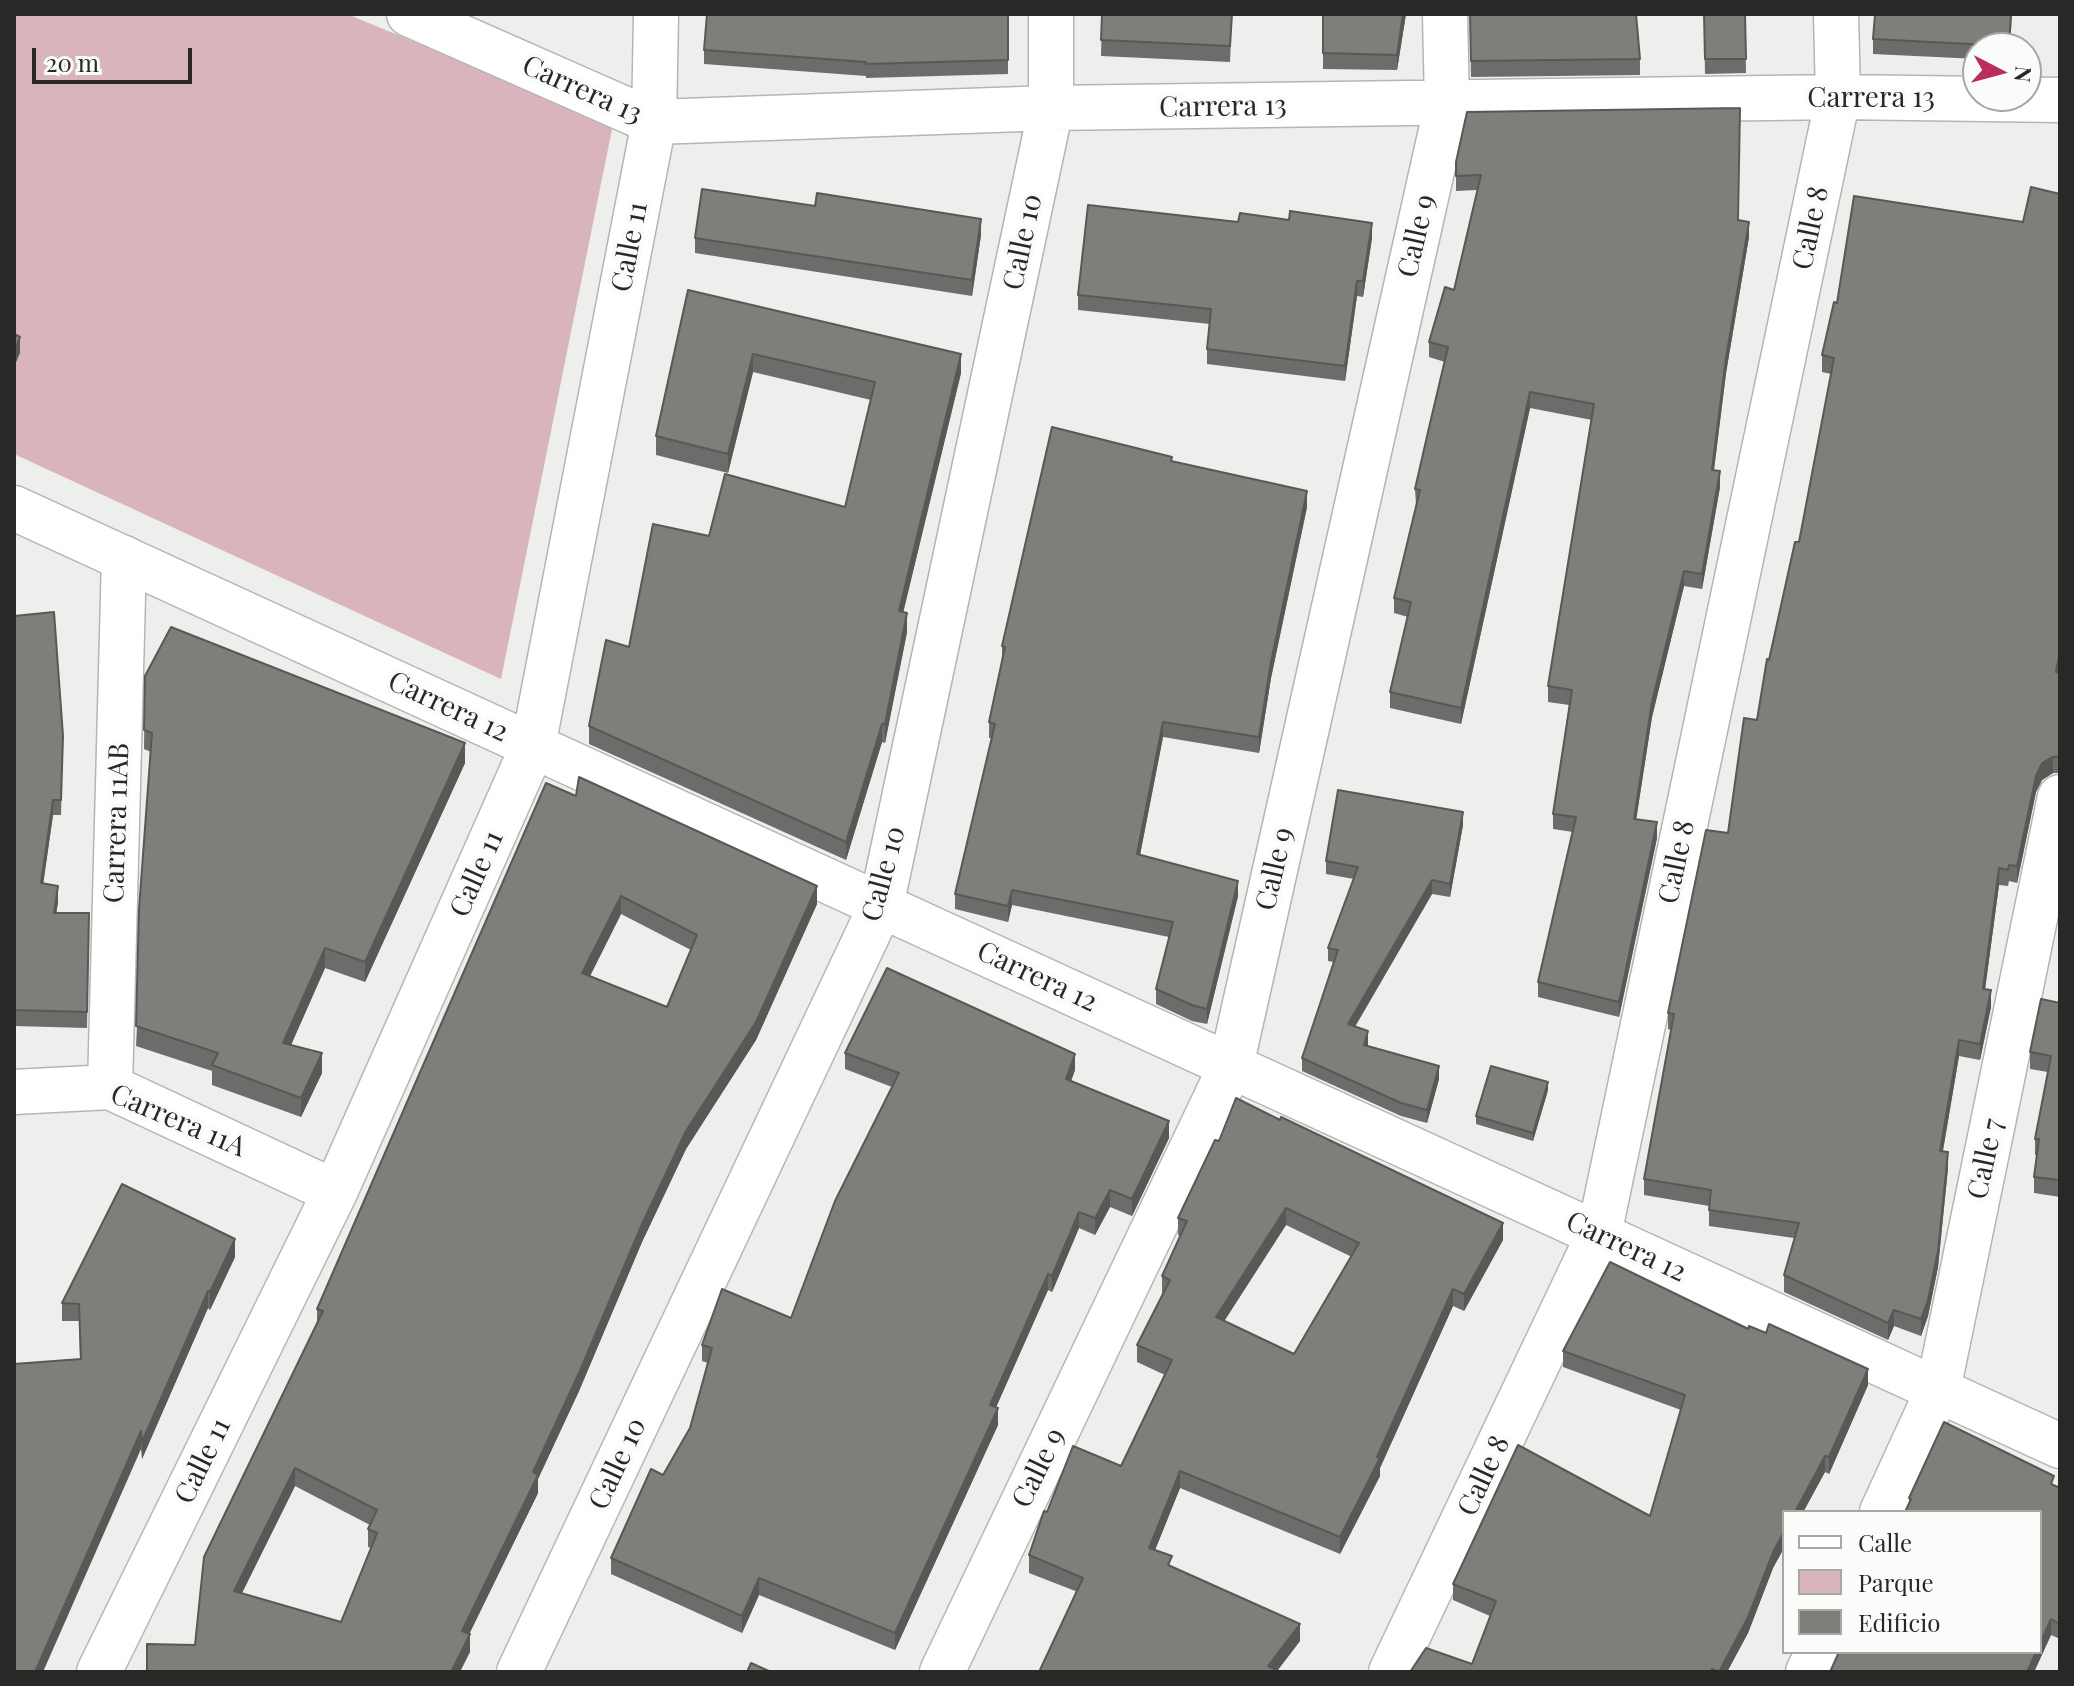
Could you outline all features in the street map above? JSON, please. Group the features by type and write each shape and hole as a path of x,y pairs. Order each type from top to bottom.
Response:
{"street":[{"name":"Carrera 13","path":"409,14 654,122 1051,108 1838,97 2060,100"},
{"name":"Calle 11","path":"99,1672 335,1192 533,746 654,122 656,14"},
{"name":"Calle 10","path":"519,1672 881,906 1051,108 1051,14"},
{"name":"Calle 9","path":"942,1672 1231,1066 1447,104 1445,14"},
{"name":"Calle 8","path":"1391,1672 1599,1234 1838,97 1836,14"},
{"name":"Carrera 12","path":"14,508 2060,1446"},
{"name":"Carrera 11AB","path":"110,1087 124,558"},
{"name":"Calle 7","path":"1883,1510 1938,1390 2060,797"},
{"name":"Carrera 11A","path":"14,1092 110,1087 335,1192"},
{"path":"1808,1672 1817,1654"}],"green space":[{"path":"14,14 347,14 613,124 501,679 14,454"}],"building":[{"path":"707,14 1008,14 1008,60 866,64 704,50"},
{"path":"1102,14 1232,14 1230,46 1101,40"},
{"path":"1323,14 1403,14 1397,55 1323,53"},
{"path":"1470,14 1636,14 1640,59 1471,61"},
{"path":"1704,14 1745,14 1746,59 1705,59"},
{"path":"1875,14 2011,14 2010,32 1962,32 1962,44 1873,39"},
{"path":"1740,108 1738,220 1749,222 1726,358 1712,470 1720,471 1702,574 1684,571 1652,702 1634,819 1657,822 1619,1002 1538,982 1576,817 1553,814 1572,690 1548,686 1594,404 1530,392 1461,708 1390,692 1411,602 1394,598 1420,490 1415,489 1448,347 1429,342 1445,287 1454,290 1481,175 1456,176 1467,112"},
{"path":"2031,187 2060,194 2060,651 2056,672 2060,673 2060,756 2042,763 2036,776 2017,866 2009,865 2008,870 1999,868 1983,989 1991,990 1980,1044 1959,1040 1940,1151 1948,1152 1938,1251 1928,1300 1921,1319 1894,1310 1888,1323 1784,1275 1799,1223 1709,1210 1711,1190 1644,1179 1674,1014 1668,1013 1706,830 1728,833 1744,718 1757,720 1767,659 1795,542 1799,542 1834,358 1822,355 1834,302 1837,303 1854,196 2023,222"},
{"path":"702,189 815,206 817,193 981,219 972,280 695,238"},
{"path":"1088,205 1238,222 1240,213 1289,220 1290,211 1372,223 1363,281 1357,281 1345,366 1207,349 1211,309 1078,295"},
{"path":"688,290 961,354 899,611 907,613 885,724 882,724 846,842 589,726 606,640 629,647 653,524 709,536 725,474 845,507 875,382 753,354 728,454 656,436"},
{"path":"14,334 20,337 14,352"},
{"path":"1052,427 1172,457 1171,461 1307,491 1271,662 1259,737 1163,722 1137,854 1238,881 1207,1009 1156,989 1173,922 1012,890 1008,906 955,894 995,724 989,722 1005,647 1002,646"},
{"path":"54,612 63,736 61,800 53,800 41,883 58,886 54,913 89,913 87,1012 14,1010 14,616"},
{"path":"171,627 465,743 365,962 325,948 283,1043 322,1053 301,1098 212,1065 218,1053 136,1026 139,909 152,733 144,730 145,676"},
{"path":"579,777 817,886 756,1022 686,1131 642,1224 533,1472 538,1475 462,1631 470,1634 451,1672 147,1672 147,1644 195,1645 204,1557 323,1311 317,1309 546,783 576,796","holes":["621,896 697,935 667,1007 582,973","295,1468 377,1510 368,1529 377,1533 341,1622 234,1591"]},
{"path":"1338,790 1463,812 1450,884 1432,880 1348,1024 1368,1031 1364,1045 1439,1066 1427,1110 1401,1103 1302,1058 1338,950 1328,948 1358,867 1326,861"},
{"path":"887,968 1075,1054 1066,1079 1169,1121 1132,1199 1110,1190 1095,1218 1079,1212 990,1405 998,1408 895,1633 759,1578 742,1616 611,1558 651,1469 663,1475 690,1428 712,1348 702,1345 722,1289 791,1318 835,1201 899,1073 845,1053"},
{"path":"2041,999 2060,1003 2060,1180 2034,1177 2039,1139 2035,1139 2051,1056 2030,1052"},
{"path":"1491,1066 1548,1082 1533,1133 1476,1116"},
{"path":"1236,1098 1503,1223 1464,1294 1453,1289 1377,1457 1380,1458 1340,1537 1180,1471 1149,1548 1172,1556 1168,1565 1300,1624 1268,1666 1281,1672 1039,1672 1083,1578 1029,1555 1044,1511 1047,1512 1073,1446 1121,1466 1172,1360 1137,1345 1170,1280 1162,1276 1187,1221 1178,1218 1215,1140 1219,1141","holes":["1286,1208 1359,1243 1294,1354 1216,1317"]},
{"path":"122,1184 235,1239 208,1291 142,1442 141,1431 35,1672 14,1672 14,1364 81,1359 79,1304 62,1303"},
{"path":"1610,1262 1748,1329 1749,1326 1766,1333 1769,1324 1868,1369 1829,1457 1825,1456 1796,1510 1782,1510 1782,1536 1748,1617 1719,1672 1712,1669 1710,1672 1410,1672 1426,1648 1472,1664 1496,1601 1453,1584 1518,1445 1650,1516 1685,1395 1563,1351"},
{"path":"1944,1422 2054,1476 2051,1484 2060,1488 2060,1624 2051,1619 2042,1639 2042,1510 1906,1510"},
{"path":"1838,1654 2035,1654 2027,1672 1830,1672"},
{"path":"751,1663 771,1672 747,1672"}]}
